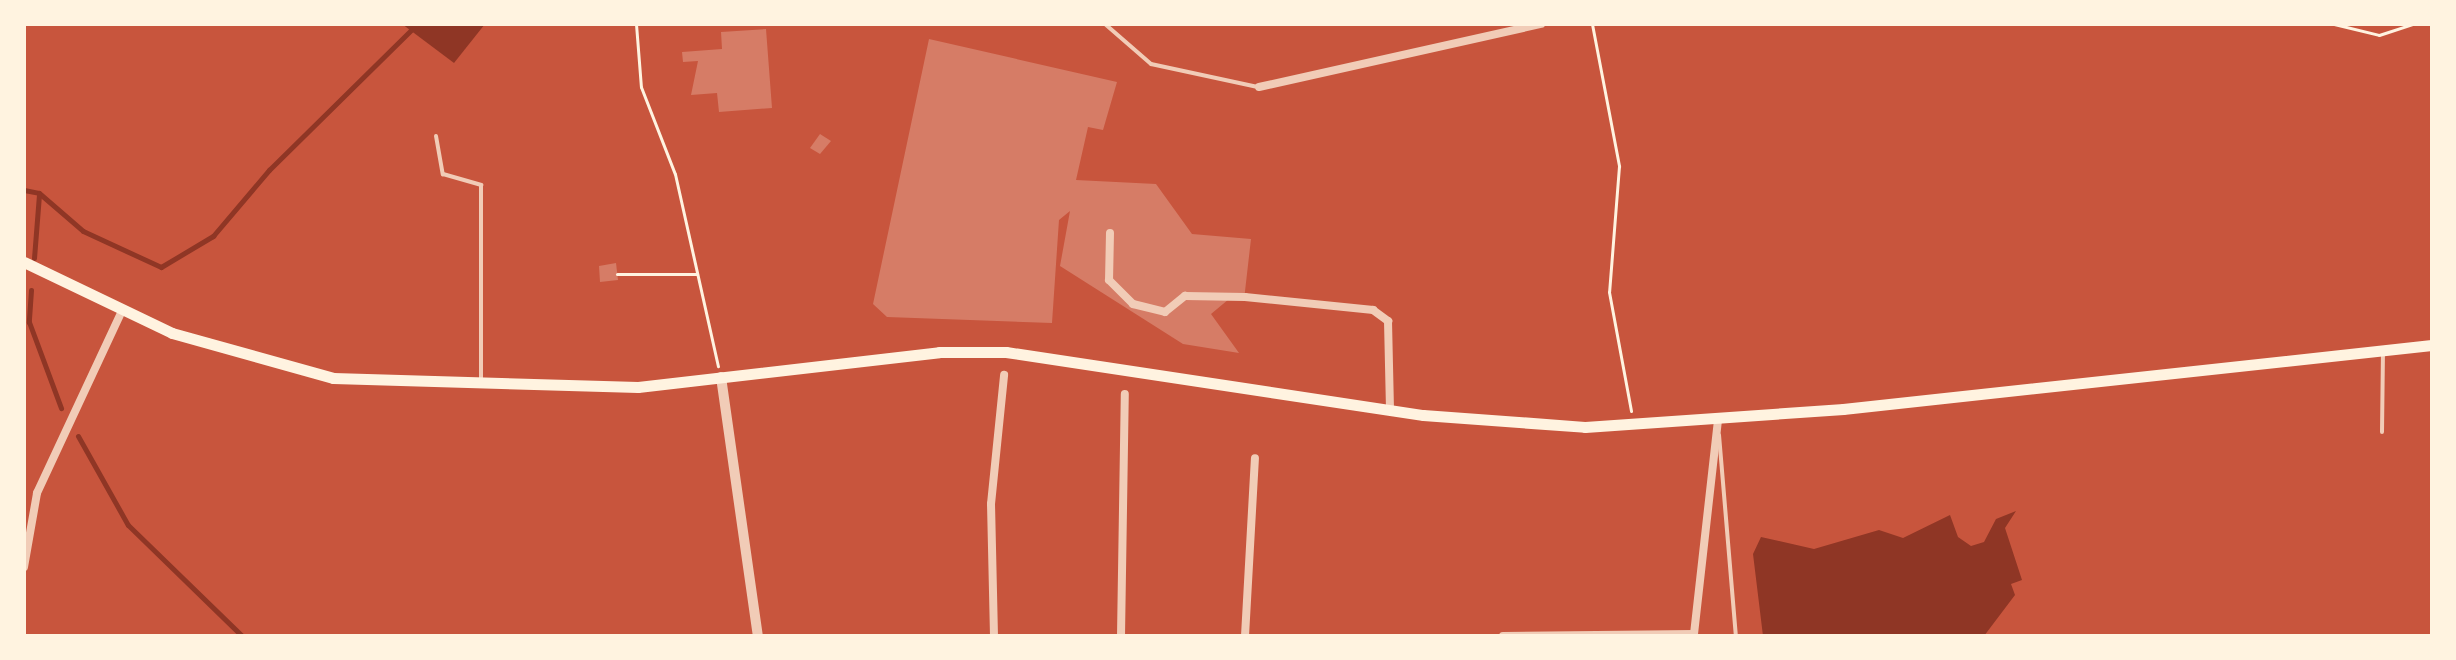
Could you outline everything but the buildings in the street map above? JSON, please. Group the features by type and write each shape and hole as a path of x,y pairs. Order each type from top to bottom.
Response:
{"main road":[{"path":"24,262 122,311 294,370 480,384 638,387 939,352 1006,352 1390,411 1634,425 1718,420 2432,345"}],"street":[{"path":"1259,87 1541,24"},
{"path":"1110,233 1109,280 1133,304 1165,312 1185,296 1245,297 1373,310 1388,321 1390,411"},
{"path":"24,567 37,493 122,311"},
{"path":"994,636 991,504 1004,375"},
{"path":"721,377 758,636"},
{"path":"1121,636 1125,394"},
{"path":"1503,636 1694,634 1718,420"},
{"path":"1245,636 1255,458"}],"lane":[{"path":"1105,24 1151,64 1259,87"},
{"path":"436,136 443,174 481,185 480,384"},
{"path":"2382,432 2383,350"},
{"path":"1718,420 1736,636"}],"path":[{"path":"636,24 641,87 675,174 721,377"},
{"path":"1592,24 1619,166 1609,292 1634,425"},
{"path":"2334,24 2379,35 2412,24"},
{"path":"617,274 697,274"}],"shaded area":[{"path":"402,24 485,24 454,63"},
{"path":"2016,511 2005,528 2022,580 2011,584 2015,595 1984,636 1763,636 1753,554 1761,537 1814,549 1879,530 1903,538 1950,515 1958,537 1971,546 1984,542 1996,519"}],"waterway":[{"path":"24,190 39,193 83,231 161,267 213,236 269,170 417,24"},
{"path":"34,258 39,194"},
{"path":"31,290 29,322 61,408"},
{"path":"78,436 128,525 242,636"}]}
